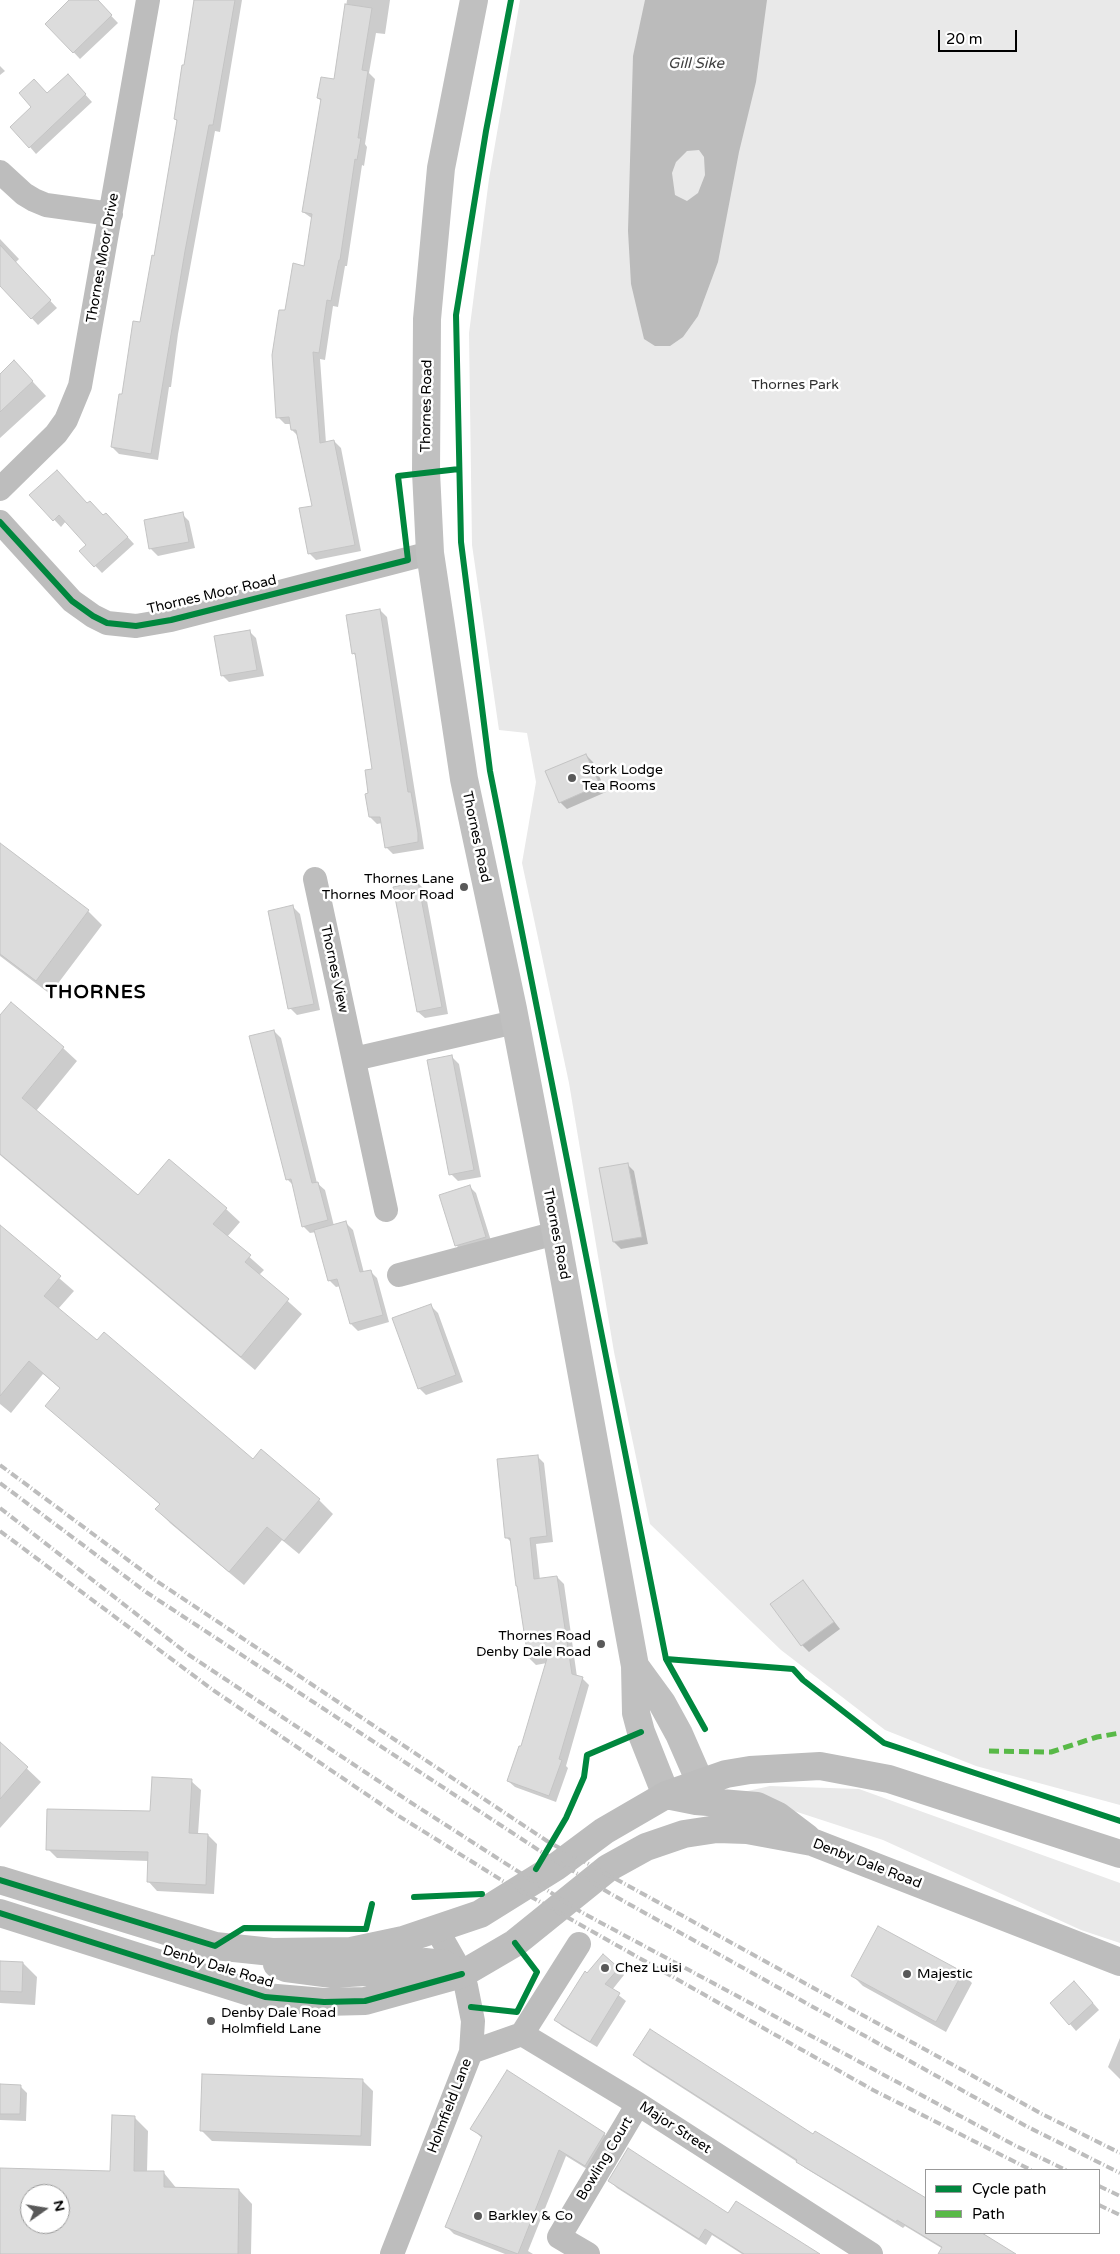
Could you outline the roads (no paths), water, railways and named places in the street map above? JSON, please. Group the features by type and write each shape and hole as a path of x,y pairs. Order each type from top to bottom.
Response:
{"main road":[{"name":"Thornes Road","path":"474,0 441,168 427,319 426,472 430,553 464,779 515,1022 556,1233 635,1666 636,1713 640,1732 666,1795"},
{"name":"Thornes Road","path":"635,1666 662,1703 679,1734 698,1792"},
{"name":"Denby Dale Road","path":"0,1880 215,1946 272,1952 351,1951 437,1930 480,1914 557,1866 604,1831 666,1795 698,1792 726,1774 750,1770 820,1766 889,1779 1120,1854"},
{"path":"684,1834 698,1792 757,1806 778,1816 812,1842"},
{"name":"Denby Dale Road","path":"0,1913 265,1997 324,2002 365,2001 462,1974 516,1943 608,1868 646,1847 684,1834 717,1829 748,1830 812,1842 1120,1962"},
{"path":"243,1950 286,1968 332,1974 381,1971 425,1962 444,1964 462,1974"}],"street":[{"name":"Thornes Moor Drive","path":"0,489 56,434 74,404 80,386 148,0"},
{"path":"0,172 24,194 40,202 111,214"},
{"name":"Thornes Moor Road","path":"0,522 72,601 93,616 107,623 136,626 171,620 430,553"},
{"name":"Thornes View","path":"315,879 386,1210"},
{"path":"354,1059 515,1022"},
{"path":"399,1275 556,1233"},
{"name":"Holmfield Lane","path":"392,2254 471,2052 473,2021 462,1974 437,1930"},
{"path":"471,2052 522,2034 579,1944"},
{"name":"Major Street","path":"522,2034 638,2104 871,2254"},
{"name":"Bowling Court","path":"588,2254 559,2237 638,2104"}],"water":[{"name":"Gill Sike","path":"645,0 767,0 756,82 739,152 718,262 698,316 683,337 670,346 655,346 644,339 631,284 628,231 633,56","holes":["699,150 704,157 705,175 698,193 687,201 675,195 672,173 676,162 687,151"]}],"railway":[{"path":"0,1465 155,1580 547,1841 1042,2114 1120,2153"},
{"path":"0,1483 146,1592 540,1851 611,1894 1026,2126 1120,2173"},
{"path":"0,1508 189,1655 407,1800 581,1912 1016,2146 1064,2169"},
{"path":"0,1531 213,1690 394,1813 503,1881 873,2090 1029,2169"},
{"path":"1100,2186 1120,2196"},
{"path":"1100,2205 1120,2215"}],"place":[{"name":"Stork Lodge Tea Rooms","path":"572,778"},
{"name":"Thornes Lane Thornes Moor Road","path":"464,887"},
{"name":"Thornes Road Denby Dale Road","path":"601,1644"},
{"name":"Chez Luisi","path":"605,1968"},
{"name":"Majestic","path":"907,1974"},
{"name":"Denby Dale Road Holmfield Lane","path":"211,2021"},
{"name":"Barkley & Co","path":"478,2216"}],"district":[{"name":"THORNES","path":"96,993"}],"park label":[{"name":"Thornes Park","path":"795,385"}]}
